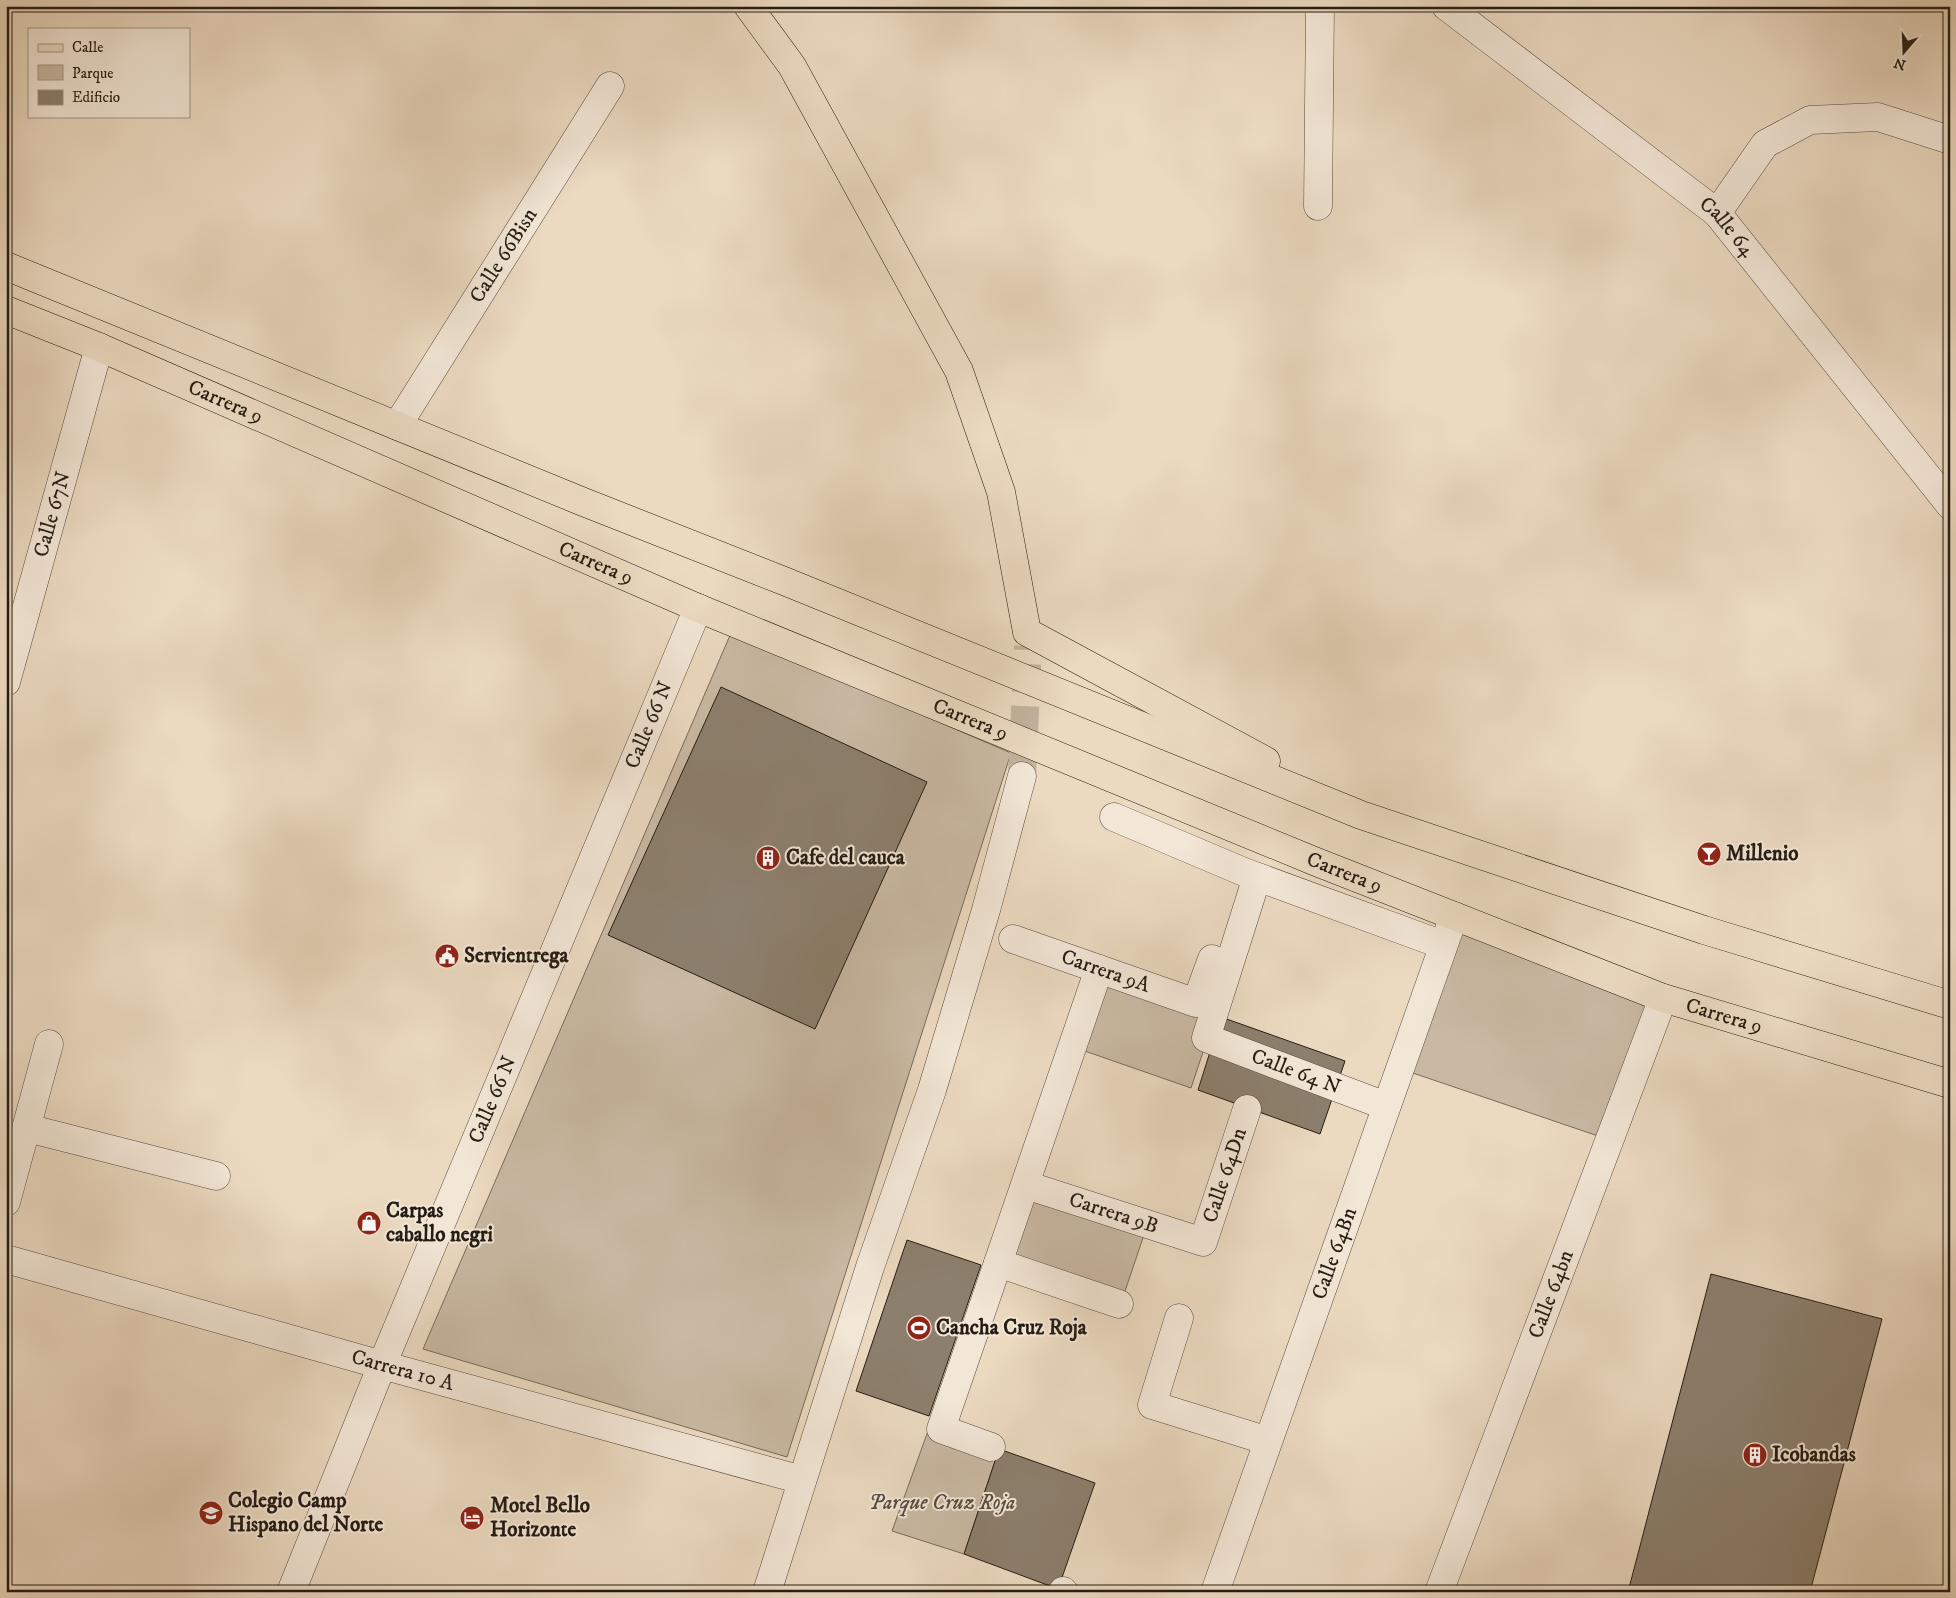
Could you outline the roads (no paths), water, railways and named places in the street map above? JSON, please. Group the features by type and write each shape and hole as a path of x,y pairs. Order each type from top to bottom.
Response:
{"main road":[{"path":"748,6 792,66 959,371 1001,492 1028,639 1226,739 1360,815"},
{"name":"Carrera 9","path":"6,266 1360,815 1704,930 1950,1005"},
{"name":"Carrera 9","path":"6,310 99,347 698,608 1314,861 1663,998 1950,1084"}],"street":[{"path":"1318,206 1320,6"},
{"name":"Calle 64","path":"1446,6 1717,213 1950,505"},
{"name":"Calle 66Bisn","path":"397,426 610,86"},
{"path":"1717,213 1765,144 1810,120 1878,117 1950,140"},
{"name":"Calle 67N","path":"6,682 99,347"},
{"name":"Calle 66 N","path":"291,1592 382,1365 698,608"},
{"path":"766,1592 870,1267 932,1090 986,910 1022,776"},
{"path":"1114,817 1251,874 1443,945"},
{"name":"Carrera 9A","path":"1013,939 1196,1003 1251,874"},
{"name":"Calle 64 N","path":"1251,874 1206,1038 1386,1106"},
{"name":"Calle 64Bn","path":"1215,1592 1454,916"},
{"path":"991,1447 941,1429 1099,969"},
{"name":"Calle 64bn","path":"1439,1592 1663,998"},
{"path":"6,1202 49,1044"},
{"name":"Calle 64Dn","path":"1203,1242 1247,1109"},
{"path":"27,1128 216,1176"},
{"name":"Carrera 9B","path":"1026,1185 1203,1242"},
{"name":"Carrera 10 A","path":"6,1259 382,1365 802,1480"},
{"path":"998,1263 1119,1304"},
{"path":"1179,1318 1152,1405 1268,1441"}],"tunnel":[{"path":"1022,776 1028,646"}],"place":[{"name":"Millenio","path":"1709,854"},
{"name":"Cafe del cauca","path":"768,858"},
{"name":"Servientrega","path":"447,956"},
{"name":"Carpas caballo negri","path":"369,1223"},
{"name":"Cancha Cruz Roja","path":"919,1328"},
{"name":"Icobandas","path":"1755,1455"},
{"name":"Colegio Camp Hispano del Norte","path":"211,1513"},
{"name":"Motel Bello Horizonte","path":"472,1518"}],"park label":[{"name":"Parque Cruz Roja","path":"942,1503"}]}
